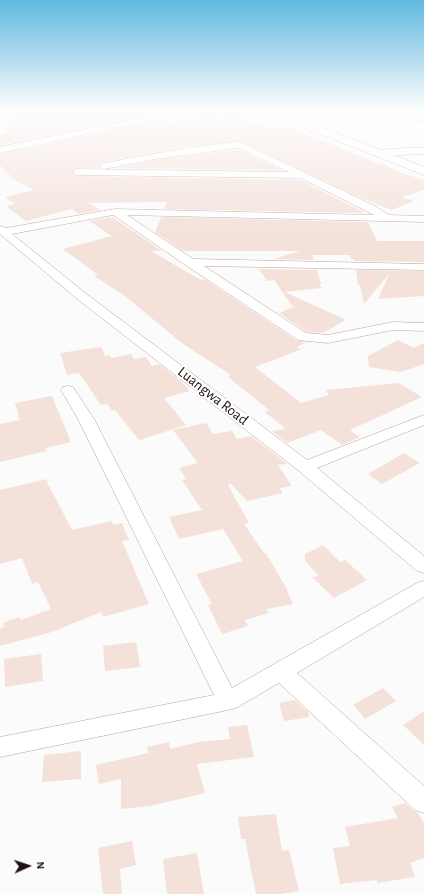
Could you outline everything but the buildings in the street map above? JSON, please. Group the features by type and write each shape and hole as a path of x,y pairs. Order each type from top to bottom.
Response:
{"main road":[{"path":"376,152 424,171"}],"street":[{"path":"185,152 77,172 303,175"},
{"path":"254,152 371,208 386,218"},
{"path":"379,153 396,152"},
{"path":"115,212 188,262 306,338 337,338 364,330 393,326 424,327"},
{"path":"2,230 115,212 424,219"},
{"name":"Luangwa Road","path":"2,230 80,295 305,467 424,566"},
{"path":"188,262 424,267"},
{"path":"68,390 86,420 228,700"},
{"path":"305,467 424,420"},
{"path":"0,747 228,700 281,672 424,588"},
{"path":"281,672 424,802"}]}
